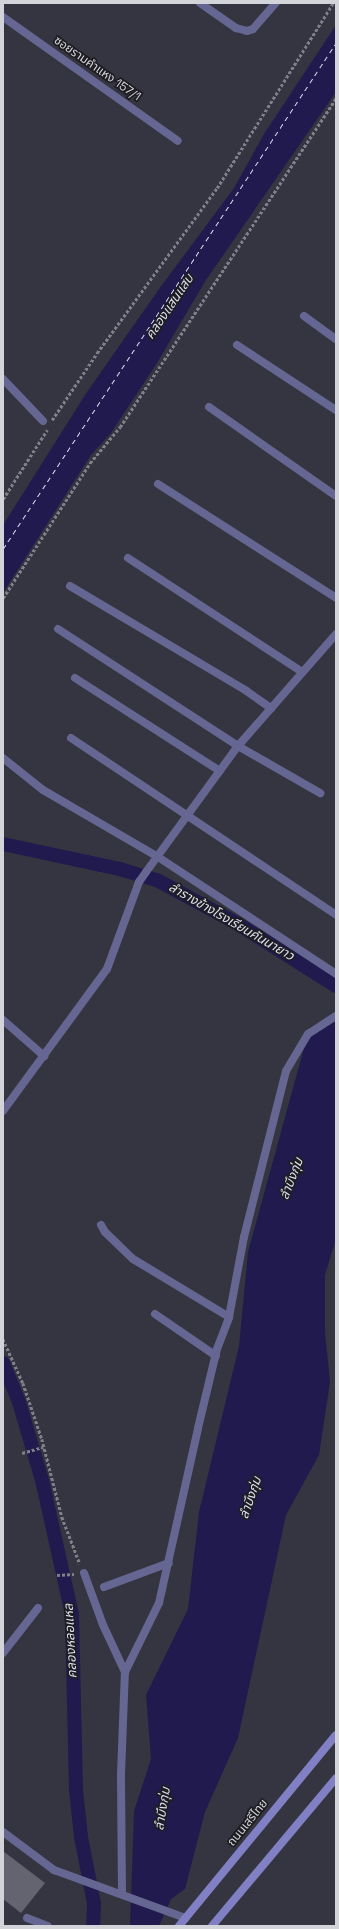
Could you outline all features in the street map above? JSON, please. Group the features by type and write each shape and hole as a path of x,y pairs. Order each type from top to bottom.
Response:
{"main road":[{"name":"ถนนเสรีไทย","path":"179,1926 336,1735"},
{"path":"212,1926 336,1778"}],"street":[{"path":"200,3 236,28 247,32 254,29 276,3"},
{"name":"ซอยรามคำแหง 157/1","path":"3,17 178,141"},
{"path":"304,316 336,339"},
{"path":"237,345 336,410"},
{"path":"3,379 47,421"},
{"path":"209,408 336,496"},
{"path":"158,484 336,598"},
{"path":"128,558 301,671"},
{"path":"70,586 245,690 271,708"},
{"path":"58,629 238,746 320,794"},
{"path":"3,1110 107,969 139,882 188,817 238,746 301,671 336,634"},
{"path":"76,678 220,771"},
{"path":"71,738 336,915"},
{"path":"3,758 43,790 158,857 336,974"},
{"path":"122,1894 121,1774 125,1672 159,1603 216,1356 229,1317 244,1237 286,1071 308,1034 336,1016"},
{"path":"3,1020 44,1056"},
{"path":"101,1225 105,1232 133,1259 229,1317"},
{"path":"154,1314 216,1356"},
{"path":"104,1587 169,1563"},
{"path":"80,1573 125,1672"},
{"path":"3,1652 38,1608"},
{"path":"3,1832 54,1870 185,1918"},
{"path":"27,1918 48,1926"}],"path":[{"path":"47,421 217,188 333,3"},
{"path":"3,598 90,463 120,426 336,98"},
{"path":"3,499 47,429"},
{"path":"3,1339 23,1383 80,1573 57,1575"},
{"path":"22,1453 43,1447"}],"water":[{"name":"คลองแสนแสบ","path":"336,25 336,92 206,280 157,363 111,433 91,455 3,593 3,525 87,392 159,289 234,188 264,134"},
{"name":"ลำบึงกุ่ม","path":"336,1021 336,1239 325,1275 325,1333 330,1382 319,1455 286,1515 238,1738 205,1812 185,1889 171,1899 159,1926 130,1926 134,1811 151,1759 146,1695 188,1609 199,1512 239,1346 248,1252 307,1037"}],"building":[{"path":"3,1851 45,1883 21,1913 3,1899"}],"waterway":[{"name":"ลำรางข้างโรงเรียนคันนายาว","path":"3,844 120,869 157,880 238,924 336,986"},
{"name":"คลองหลอแหล","path":"3,1363 19,1402 42,1480 72,1614 76,1790 81,1837 94,1903 93,1926"}],"ferry route":[{"path":"3,549 336,43"}]}
